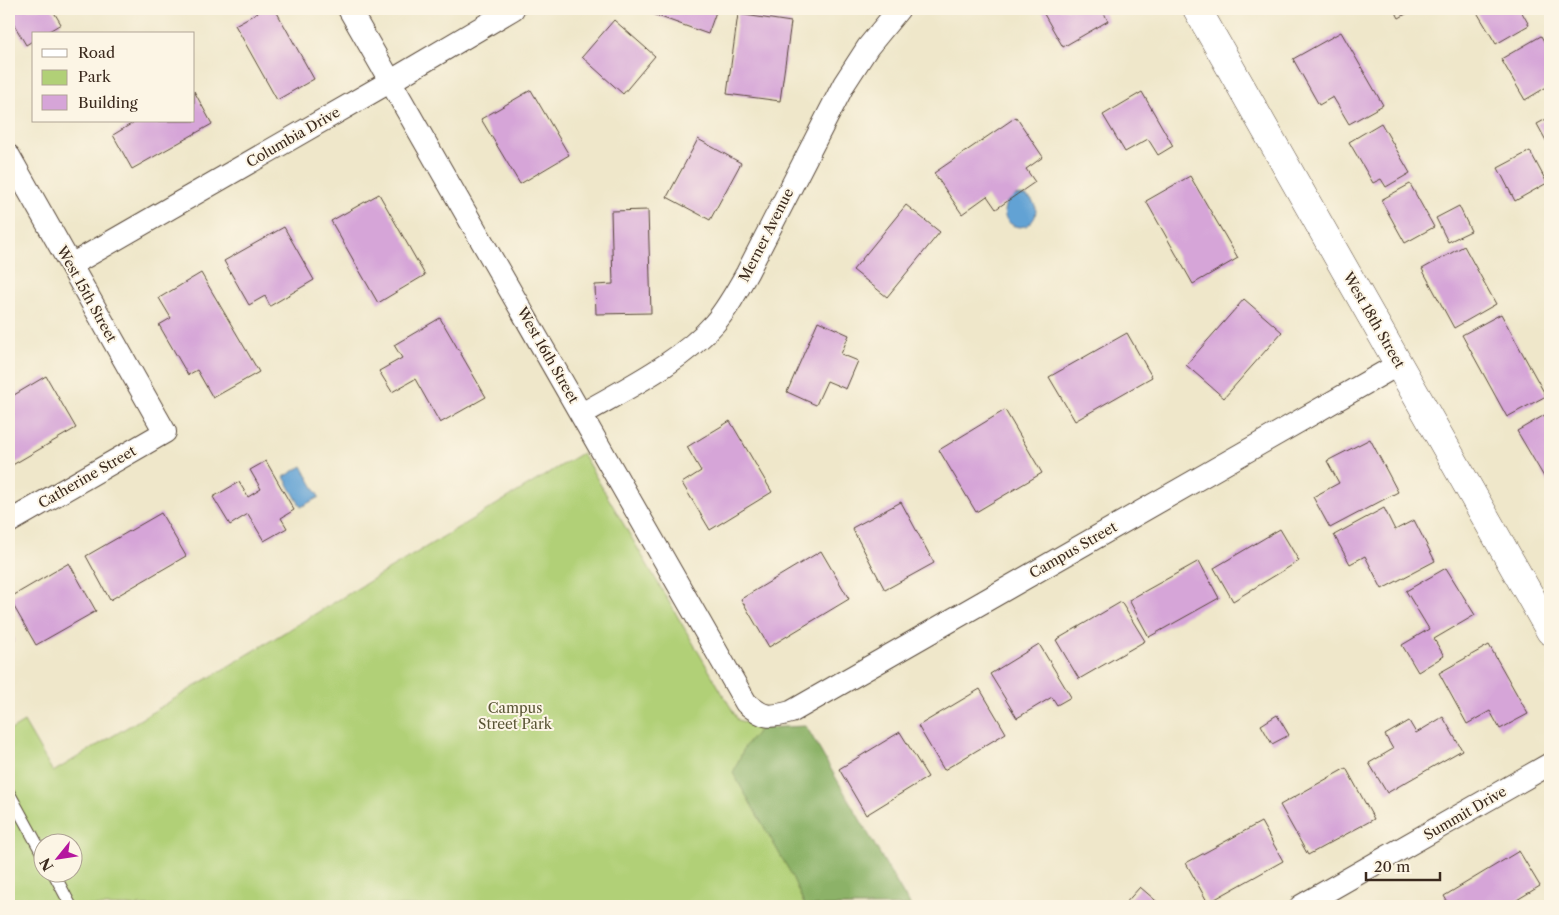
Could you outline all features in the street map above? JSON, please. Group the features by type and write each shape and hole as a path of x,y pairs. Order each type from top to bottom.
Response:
{"main road":[{"name":"West 18th Street","path":"1197,9 1550,631"}],"street":[{"name":"West 16th Street","path":"350,9 746,703"},
{"name":"Columbia Drive","path":"71,265 513,9"},
{"name":"Merner Avenue","path":"582,414 661,367 691,346 714,324 734,297 844,84 891,11"},
{"name":"West 15th Street","path":"9,156 165,432"},
{"name":"Campus Street","path":"746,703 759,714 774,716 791,712 1399,364"},
{"name":"Catherine Street","path":"9,522 165,432"},
{"name":"Summit Drive","path":"1301,906 1550,764"}],"lane":[{"path":"9,793 32,835"},
{"path":"58,882 71,906"}],"green space":[{"name":"Campus Street Park","path":"582,453 738,720 780,734 852,906 9,906 9,731 24,722 53,772"},
{"path":"806,726 911,906 805,906 790,872 733,773 745,746 761,728"}],"water":[{"path":"1020,195 1032,199 1036,211 1032,223 1020,227 1008,223 1004,211 1008,199"},
{"path":"302,466 319,497 301,507 284,477"}],"building":[{"path":"9,9 52,9 61,24 47,32 32,32 32,41 26,45 9,16"},
{"path":"264,9 275,9 314,79 277,100 235,25"},
{"path":"638,9 717,9 708,34"},
{"path":"1041,9 1102,9 1108,21 1063,47"},
{"path":"1394,9 1415,9 1399,18"},
{"path":"1475,9 1520,9 1529,25 1496,44"},
{"path":"738,14 791,22 780,101 727,94"},
{"path":"614,20 655,56 623,94 582,57"},
{"path":"1341,32 1383,105 1349,124 1333,97 1319,105 1293,59"},
{"path":"1541,36 1550,52 1550,85 1525,100 1501,59"},
{"path":"531,90 569,155 520,184 481,119"},
{"path":"1142,92 1173,146 1158,155 1148,139 1125,152 1103,115"},
{"path":"195,93 212,124 132,169 113,135 134,122 195,122"},
{"path":"1016,117 1043,157 1026,169 1035,182 996,209 987,196 962,214 934,173"},
{"path":"1550,117 1550,148 1537,124"},
{"path":"1381,123 1410,173 1386,187 1381,179 1373,183 1349,142"},
{"path":"698,139 741,163 710,220 667,197"},
{"path":"1530,151 1547,183 1515,201 1498,168"},
{"path":"1190,176 1238,258 1193,284 1146,201"},
{"path":"1410,184 1434,227 1405,243 1381,200"},
{"path":"379,194 425,275 378,303 331,221"},
{"path":"906,205 940,232 887,297 853,270"},
{"path":"1459,206 1471,231 1448,242 1436,218"},
{"path":"648,210 651,313 596,314 595,285 613,284 611,211"},
{"path":"284,227 314,280 270,306 265,296 249,305 224,261"},
{"path":"1464,246 1496,304 1454,328 1422,269"},
{"path":"201,273 259,372 213,398 197,370 188,375 159,325 171,318 159,298"},
{"path":"1244,299 1282,332 1224,398 1186,365"},
{"path":"1501,314 1546,396 1507,417 1462,335"},
{"path":"440,318 486,397 440,423 415,379 392,392 379,371 402,358 394,345"},
{"path":"818,321 849,335 841,354 858,361 846,389 827,381 816,405 787,392"},
{"path":"1127,333 1152,377 1075,421 1049,377"},
{"path":"46,376 76,428 9,467 9,398"},
{"path":"1005,410 1042,473 976,512 939,450"},
{"path":"1550,412 1550,487 1517,431"},
{"path":"730,421 772,492 710,530 682,483 701,471 687,447"},
{"path":"1370,439 1398,492 1330,528 1313,497 1339,483 1327,461"},
{"path":"266,461 294,510 281,518 287,528 264,541 248,514 230,525 213,497 239,482 248,497 261,489 250,470"},
{"path":"901,502 934,563 885,590 852,528"},
{"path":"1384,508 1395,530 1414,520 1435,561 1382,589 1365,556 1350,564 1334,535"},
{"path":"161,513 186,556 110,600 86,556"},
{"path":"1280,529 1299,561 1233,601 1214,568"},
{"path":"821,551 849,599 769,647 741,599"},
{"path":"1199,561 1219,598 1149,637 1129,600"},
{"path":"69,563 96,611 36,645 9,598"},
{"path":"1446,568 1475,615 1434,639 1444,656 1418,672 1402,645 1429,629 1406,591"},
{"path":"1121,602 1145,641 1079,679 1056,640"},
{"path":"9,630 15,640 9,644"},
{"path":"1039,644 1071,697 1057,705 1052,697 1017,718 990,674"},
{"path":"1489,645 1528,714 1500,729 1490,711 1467,724 1439,673"},
{"path":"980,689 1006,733 944,770 918,726"},
{"path":"1277,715 1289,735 1272,744 1261,725"},
{"path":"1443,717 1462,750 1387,793 1369,763 1393,749 1385,735 1409,721 1416,733"},
{"path":"900,732 928,777 866,815 839,769"},
{"path":"1346,768 1374,819 1308,855 1280,805"},
{"path":"1261,822 1283,861 1208,903 1186,863"},
{"path":"1519,851 1540,886 1507,906 1450,906 1444,896"},
{"path":"1140,887 1162,906 1123,906"}]}
